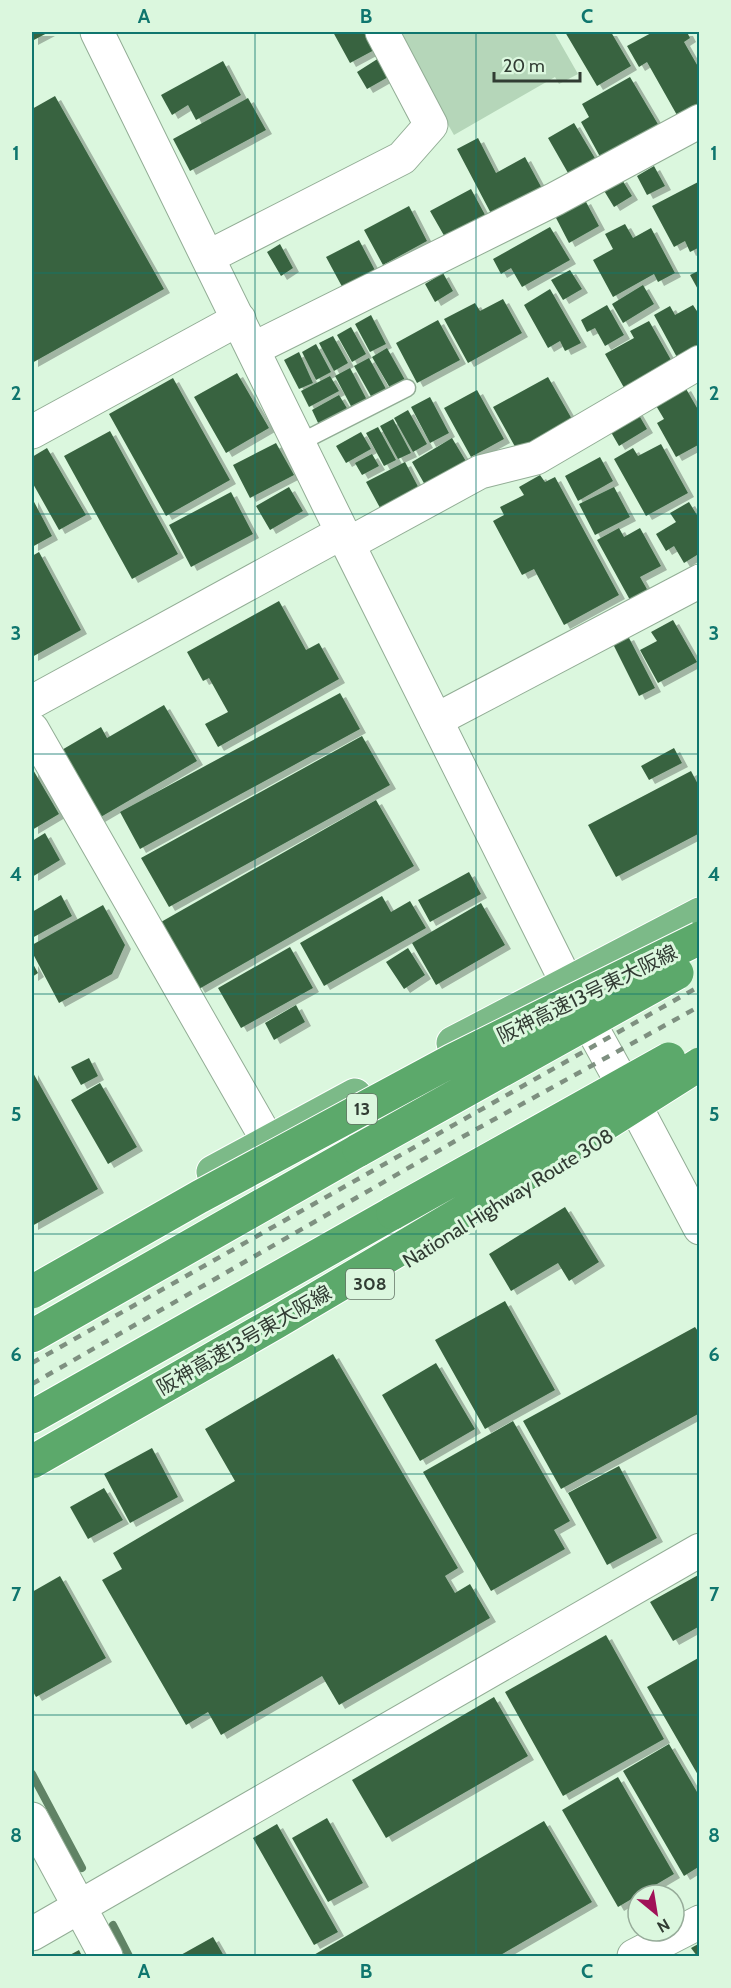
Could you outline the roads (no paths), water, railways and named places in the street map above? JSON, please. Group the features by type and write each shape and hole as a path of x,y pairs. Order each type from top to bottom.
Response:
{"highway":[{"path":"32,1276 268,1141 699,914"},
{"name":"阪神高速13号東大阪線","path":"32,1292 199,1197 453,1060 699,938"},
{"path":"32,1336 358,1150 699,960"},
{"path":"32,1417 699,1042"},
{"name":"阪神高速13号東大阪線","path":"32,1462 519,1178 699,1064"},
{"name":"National Highway Route 308","path":"32,1477 362,1289 579,1157 699,1075"}],"street":[{"path":"97,32 345,538 567,983 699,1227"},
{"path":"208,257 402,158 431,125 382,32"},
{"path":"253,349 555,199 699,121"},
{"path":"32,432 239,319"},
{"path":"32,702 345,538 480,472 536,458 699,362"},
{"path":"436,720 699,581"},
{"path":"32,729 268,1141"},
{"path":"32,1934 699,1550"},
{"path":"32,1819 106,1956"},
{"path":"634,1956 699,1922"}],"lane":[{"path":"299,443 407,388"}],"waterway":[{"path":"32,1774 82,1868"},
{"path":"113,1925 129,1956"}],"railway":[{"path":"32,1363 700,986"},
{"path":"32,1384 464,1136 700,1006"}]}
